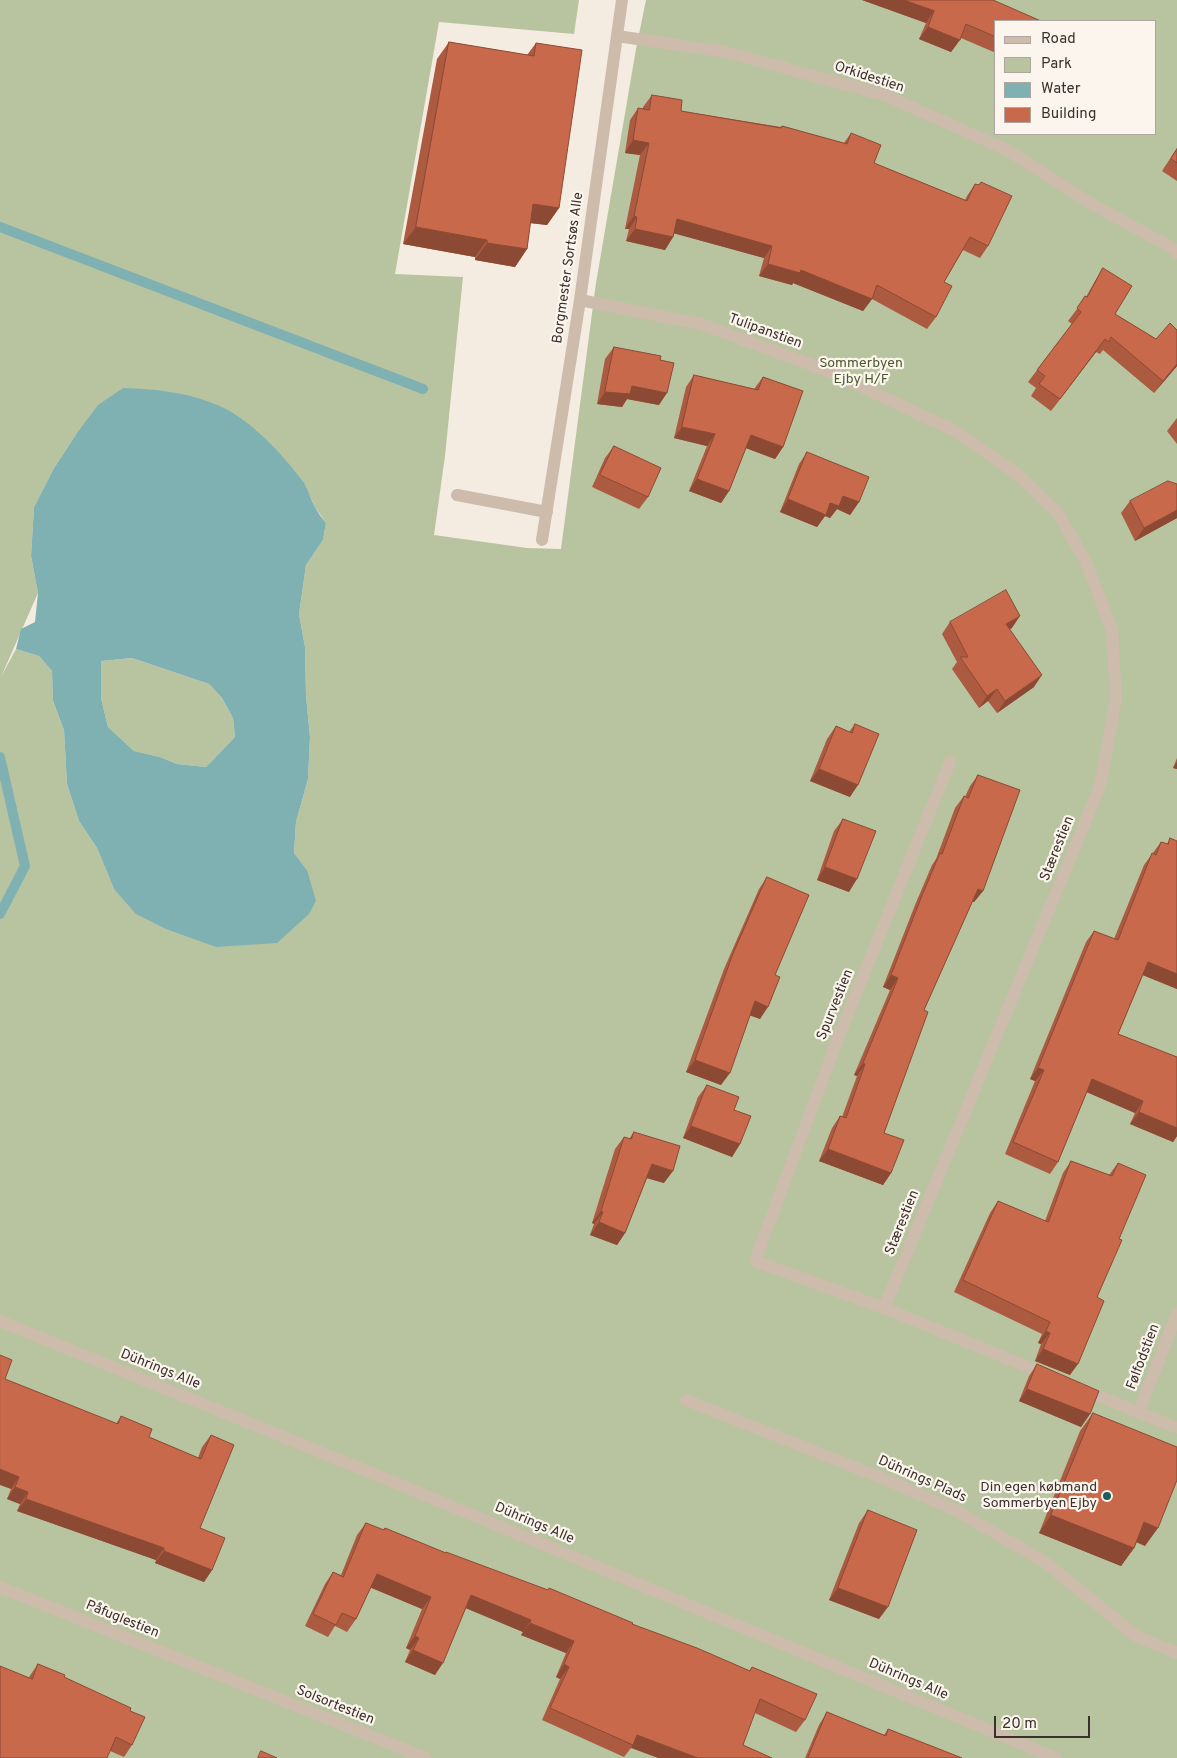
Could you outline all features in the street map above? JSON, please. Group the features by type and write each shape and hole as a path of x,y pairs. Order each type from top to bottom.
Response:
{"lane":[{"name":"Borgmester Sortsøs Alle","path":"542,540 580,300 622,0"},
{"name":"Orkidestien","path":"617,36 726,52 887,96 1007,150 1092,204 1172,248 1177,253"},
{"name":"Tulipanstien","path":"580,300 700,324 831,372 957,432"},
{"name":"Stærestien","path":"884,1308 1100,786 1116,699 1112,630 1086,562 1058,513 1017,474 957,432"},
{"path":"457,495 547,512"},
{"name":"Spurvestien","path":"884,1308 755,1261 840,1033 950,762"},
{"path":"884,1308 1177,1428"},
{"name":"Følfodstien","path":"1139,1412 1177,1313"},
{"name":"Dührings Alle","path":"0,1321 357,1467 1056,1758"},
{"name":"Dührings Plads","path":"686,1400 887,1480 955,1510 1045,1562 1136,1636 1176,1650"},
{"name":"Påfuglestien","path":"0,1587 233,1682"},
{"name":"Solsortestien","path":"233,1682 426,1758"}],"green space":[{"name":"Sommerbyen Ejby H/F","path":"0,0 579,0 574,34 439,22 395,274 463,277 445,456 434,535 527,548 561,549 596,283 646,0 1177,0 1177,1758 0,1758","holes":["256,430 305,485 315,507 326,523 323,540 306,565 299,614 305,647 306,696 310,737 308,779 296,822 294,853 307,870 114,889 97,848 79,821 67,784 64,730 53,701 52,671 39,656 16,649 1,677 38,593 31,556 34,507 54,468 77,433"]},
{"path":"132,658 209,684 222,698 233,718 235,737 206,767 177,764 160,757 134,751 108,727 101,698 101,661"}],"water":[{"path":"123,388 149,389 187,395 224,408 257,431 287,462 304,483 316,509 326,523 323,540 306,565 299,614 305,647 306,696 310,737 308,779 296,822 294,853 307,870 316,901 309,914 277,943 216,947 166,929 136,914 114,889 97,848 79,821 67,784 64,730 53,701 52,671 39,656 16,649 21,629 35,622 38,593 31,556 34,507 54,468 98,405","holes":["132,658 209,684 222,698 233,718 235,737 206,767 177,764 160,757 134,751 108,727 101,698 101,661"]}],"building":[{"path":"904,0 993,0 1039,20 994,20 994,36 966,24 960,40 928,27 934,11"},
{"path":"449,42 534,56 536,43 582,50 559,208 533,204 527,249 487,243 487,240 416,227"},
{"path":"652,95 682,100 681,111 781,128 782,126 847,144 851,133 881,145 874,163 967,201 975,184 979,185 981,182 1012,196 988,246 970,237 944,282 952,286 936,317 877,285 872,299 801,270 800,273 768,264 772,246 677,219 673,237 635,229 637,217 634,216 649,143 633,140 638,108 649,110"},
{"path":"1177,149 1177,163 1171,159"},
{"path":"1103,268 1132,286 1115,314 1156,339 1170,323 1177,330 1177,364 1163,381 1111,337 1109,342 1105,339 1060,399 1039,384 1045,376 1037,370 1081,312 1077,308 1085,296 1087,297"},
{"path":"614,347 661,356 660,360 674,363 667,393 632,386 630,394 605,392"},
{"path":"694,375 758,390 763,377 803,391 783,447 751,435 729,491 697,479 715,434 682,427"},
{"path":"614,446 661,468 648,497 600,475"},
{"path":"807,452 869,477 859,502 843,496 839,506 830,503 826,515 788,499"},
{"path":"1168,481 1177,484 1177,510 1144,528 1130,501"},
{"path":"1006,590 1020,616 1006,624 1042,675 1005,701 997,689 987,696 960,657 968,657 950,622"},
{"path":"855,724 879,734 858,785 819,769 836,726 852,733"},
{"path":"978,775 1020,790 983,891 978,889 924,1010 928,1012 884,1133 904,1140 891,1173 828,1149 840,1116 846,1118 865,1064 863,1063 898,978 891,975 923,893 940,853 942,854 964,796 968,798"},
{"path":"843,819 876,831 857,879 825,867"},
{"path":"1170,838 1177,841 1177,974 1148,962 1118,1034 1177,1057 1177,1128 1139,1112 1143,1101 1092,1079 1058,1162 1013,1142 1044,1070 1038,1068 1094,931 1118,940 1152,853 1156,855 1161,842 1168,844"},
{"path":"767,877 809,895 775,975 780,977 768,1007 755,1001 730,1073 695,1060 732,956"},
{"path":"707,1085 739,1097 734,1110 751,1116 740,1144 691,1126"},
{"path":"634,1132 680,1146 673,1171 652,1164 625,1233 599,1222 624,1137 631,1139"},
{"path":"1071,1161 1112,1176 1118,1163 1146,1175 1119,1239 1122,1240 1097,1297 1104,1301 1078,1364 1043,1349 1050,1333 1046,1331 1050,1322 963,1280 998,1201 1048,1222"},
{"path":"0,1355 12,1360 5,1379 118,1424 121,1416 152,1429 149,1437 201,1459 211,1435 234,1445 200,1528 225,1538 212,1570 164,1551 164,1548 26,1499 28,1492 15,1487 19,1477 0,1469"},
{"path":"1037,1364 1099,1391 1090,1414 1027,1389"},
{"path":"1093,1413 1177,1447 1177,1480 1158,1528 1144,1522 1134,1548 1051,1515"},
{"path":"868,1510 917,1530 888,1607 838,1588"},
{"path":"366,1523 384,1530 385,1528 446,1553 548,1590 549,1588 632,1624 697,1648 750,1671 752,1667 817,1694 805,1720 760,1699 743,1745 772,1758 698,1758 637,1735 633,1745 550,1708 569,1667 564,1664 574,1641 530,1623 531,1620 471,1595 443,1663 413,1650 419,1638 415,1636 431,1597 377,1574 356,1619 342,1613 336,1625 313,1614 333,1572 343,1577"},
{"path":"38,1664 65,1675 64,1677 131,1708 130,1711 145,1717 132,1745 116,1737 107,1758 0,1758 0,1666 32,1679"},
{"path":"827,1712 886,1736 888,1729 962,1758 808,1758"},
{"path":"261,1751 277,1758 258,1758"}],"waterway":[{"path":"0,227 423,389"},
{"path":"0,757 25,866 0,914"}],"place":[{"name":"Din egen købmand Sommerbyen Ejby","path":"1107,1496"}]}
